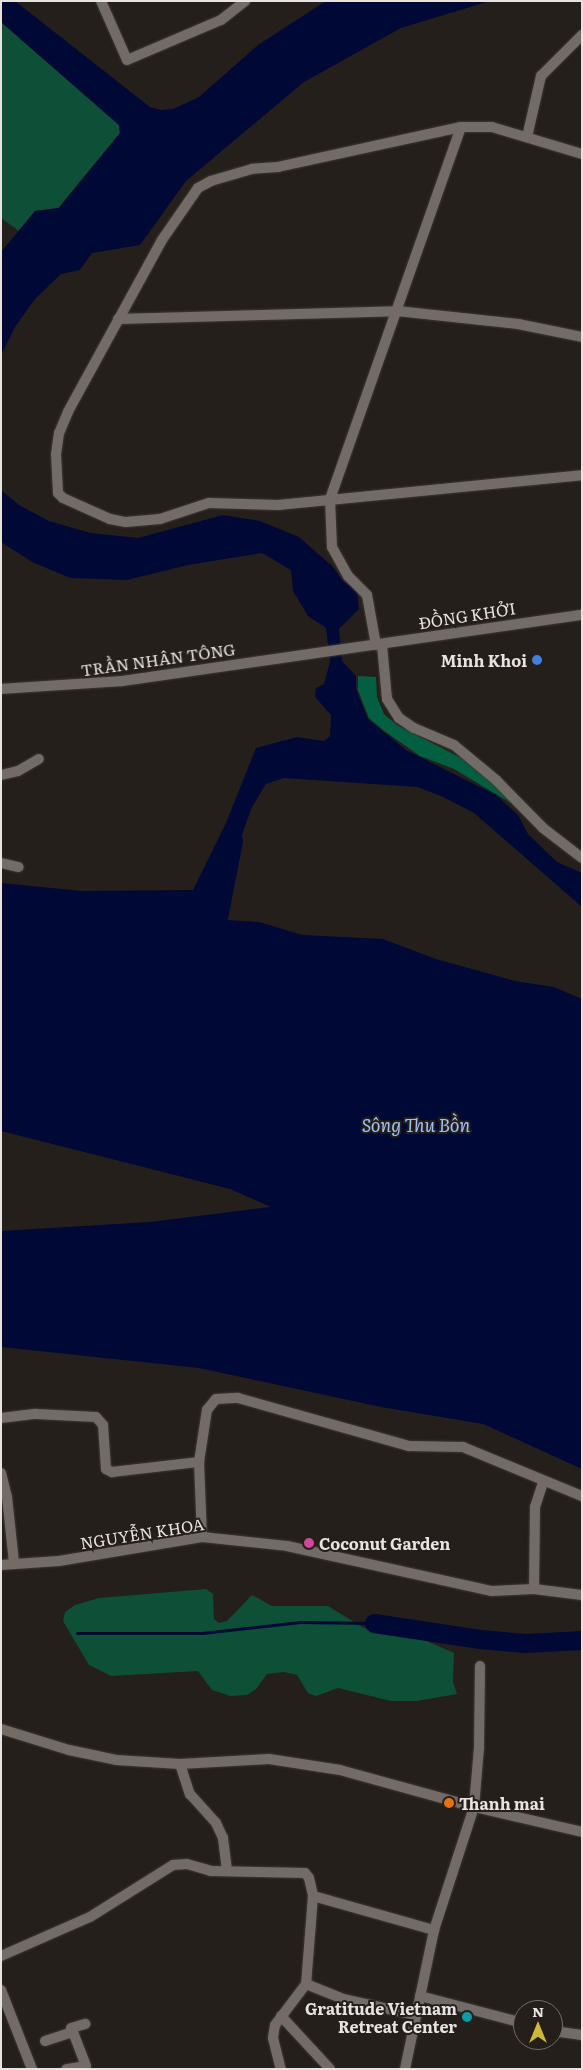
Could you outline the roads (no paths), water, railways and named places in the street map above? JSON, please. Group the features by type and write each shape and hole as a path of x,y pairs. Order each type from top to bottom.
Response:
{"street":[{"path":"101,1 127,60 220,20 245,1"},
{"path":"527,137 541,76 582,35"},
{"path":"461,127 330,499 332,547 348,576 367,595 379,645 387,699 399,718 414,728 454,745 496,780 543,828 582,858"},
{"path":"582,154 492,127 461,127 278,167 252,169 232,178 211,181 198,188 162,240 60,432 56,475 58,493 62,498 110,519 140,522 209,503 253,506 582,476"},
{"path":"118,320 397,311 518,324 582,337"},
{"name":"ĐỒNG KHỞI","path":"357,647 534,620 582,615"},
{"name":"TRẦN NHÂN TÔNG","path":"1,689 122,680 357,647"},
{"path":"1,775 18,771 39,759"},
{"path":"1,863 19,867"},
{"path":"202,1537 198,1462 206,1415 211,1404 216,1399 238,1398 409,1446 463,1447 543,1483 582,1496"},
{"path":"1,1418 36,1414 96,1417 103,1425 106,1469 112,1472 198,1462"},
{"path":"1,1472 7,1497 14,1563"},
{"path":"534,1589 535,1507 543,1483"},
{"name":"NGUYỄN KHOA","path":"1,1565 59,1561 202,1537 287,1546 492,1591 534,1589 582,1595"},
{"path":"405,2069 434,1930 474,1808 479,1748 480,1666"},
{"path":"1,1729 69,1750 116,1760 180,1764 269,1759 340,1770 474,1808 582,1832"},
{"path":"180,1764 190,1794 216,1823 223,1838 227,1870"},
{"path":"1,1956 90,1916 173,1865 227,1870 305,1873 309,1878 312,1896 306,1984 281,2016 273,2033 277,2067"},
{"path":"312,1896 434,1930"},
{"path":"306,1984 343,1999 416,2015"},
{"path":"1,1990 32,2069"},
{"path":"420,1996 513,2020"},
{"path":"281,2016 330,2069"},
{"path":"66,2069 86,2066 71,2028 84,2024"},
{"path":"45,2041 73,2032"},
{"path":"563,2032 582,2035"}],"water":[{"path":"1,1 15,1 150,107 161,110 173,109 199,97 258,45 326,1 490,1 401,28 304,82 186,181 140,245 92,253 80,270 61,274 35,299 15,327 1,355 1,252 35,211 59,208 120,133 119,125 1,22"},
{"name":"Sông Thu Bồn","path":"1,490 19,505 49,521 91,533 138,538 223,515 260,521 299,537 332,566 345,583 357,589 359,609 339,629 342,661 356,676 356,689 368,719 406,750 496,795 518,815 528,834 557,862 582,873 582,907 474,813 441,796 417,787 284,778 266,784 252,807 235,854 215,886 215,899 226,920 259,922 303,935 383,939 436,959 515,981 554,987 582,999 582,1469 483,1424 381,1407 199,1368 1,1347 1,1231 150,1222 271,1207 230,1189 1,1131 1,883 82,891 193,890 226,823 256,748 297,737 324,741 330,736 331,715 315,697 316,688 324,684 330,662 326,628 308,616 293,591 291,570 262,553 188,565 127,580 70,578 32,562 1,542"}],"waterway":[{"path":"215,933 233,840"},
{"path":"77,1633 202,1633 300,1622 374,1623"},
{"path":"374,1623 480,1639 525,1643 582,1640"}],"place":[{"name":"Minh Khoi","path":"537,660"},
{"name":"Coconut Garden","path":"309,1543"},
{"name":"Thanh mai","path":"449,1803"},
{"name":"Gratitude Vietnam Retreat Center","path":"467,2017"}]}
